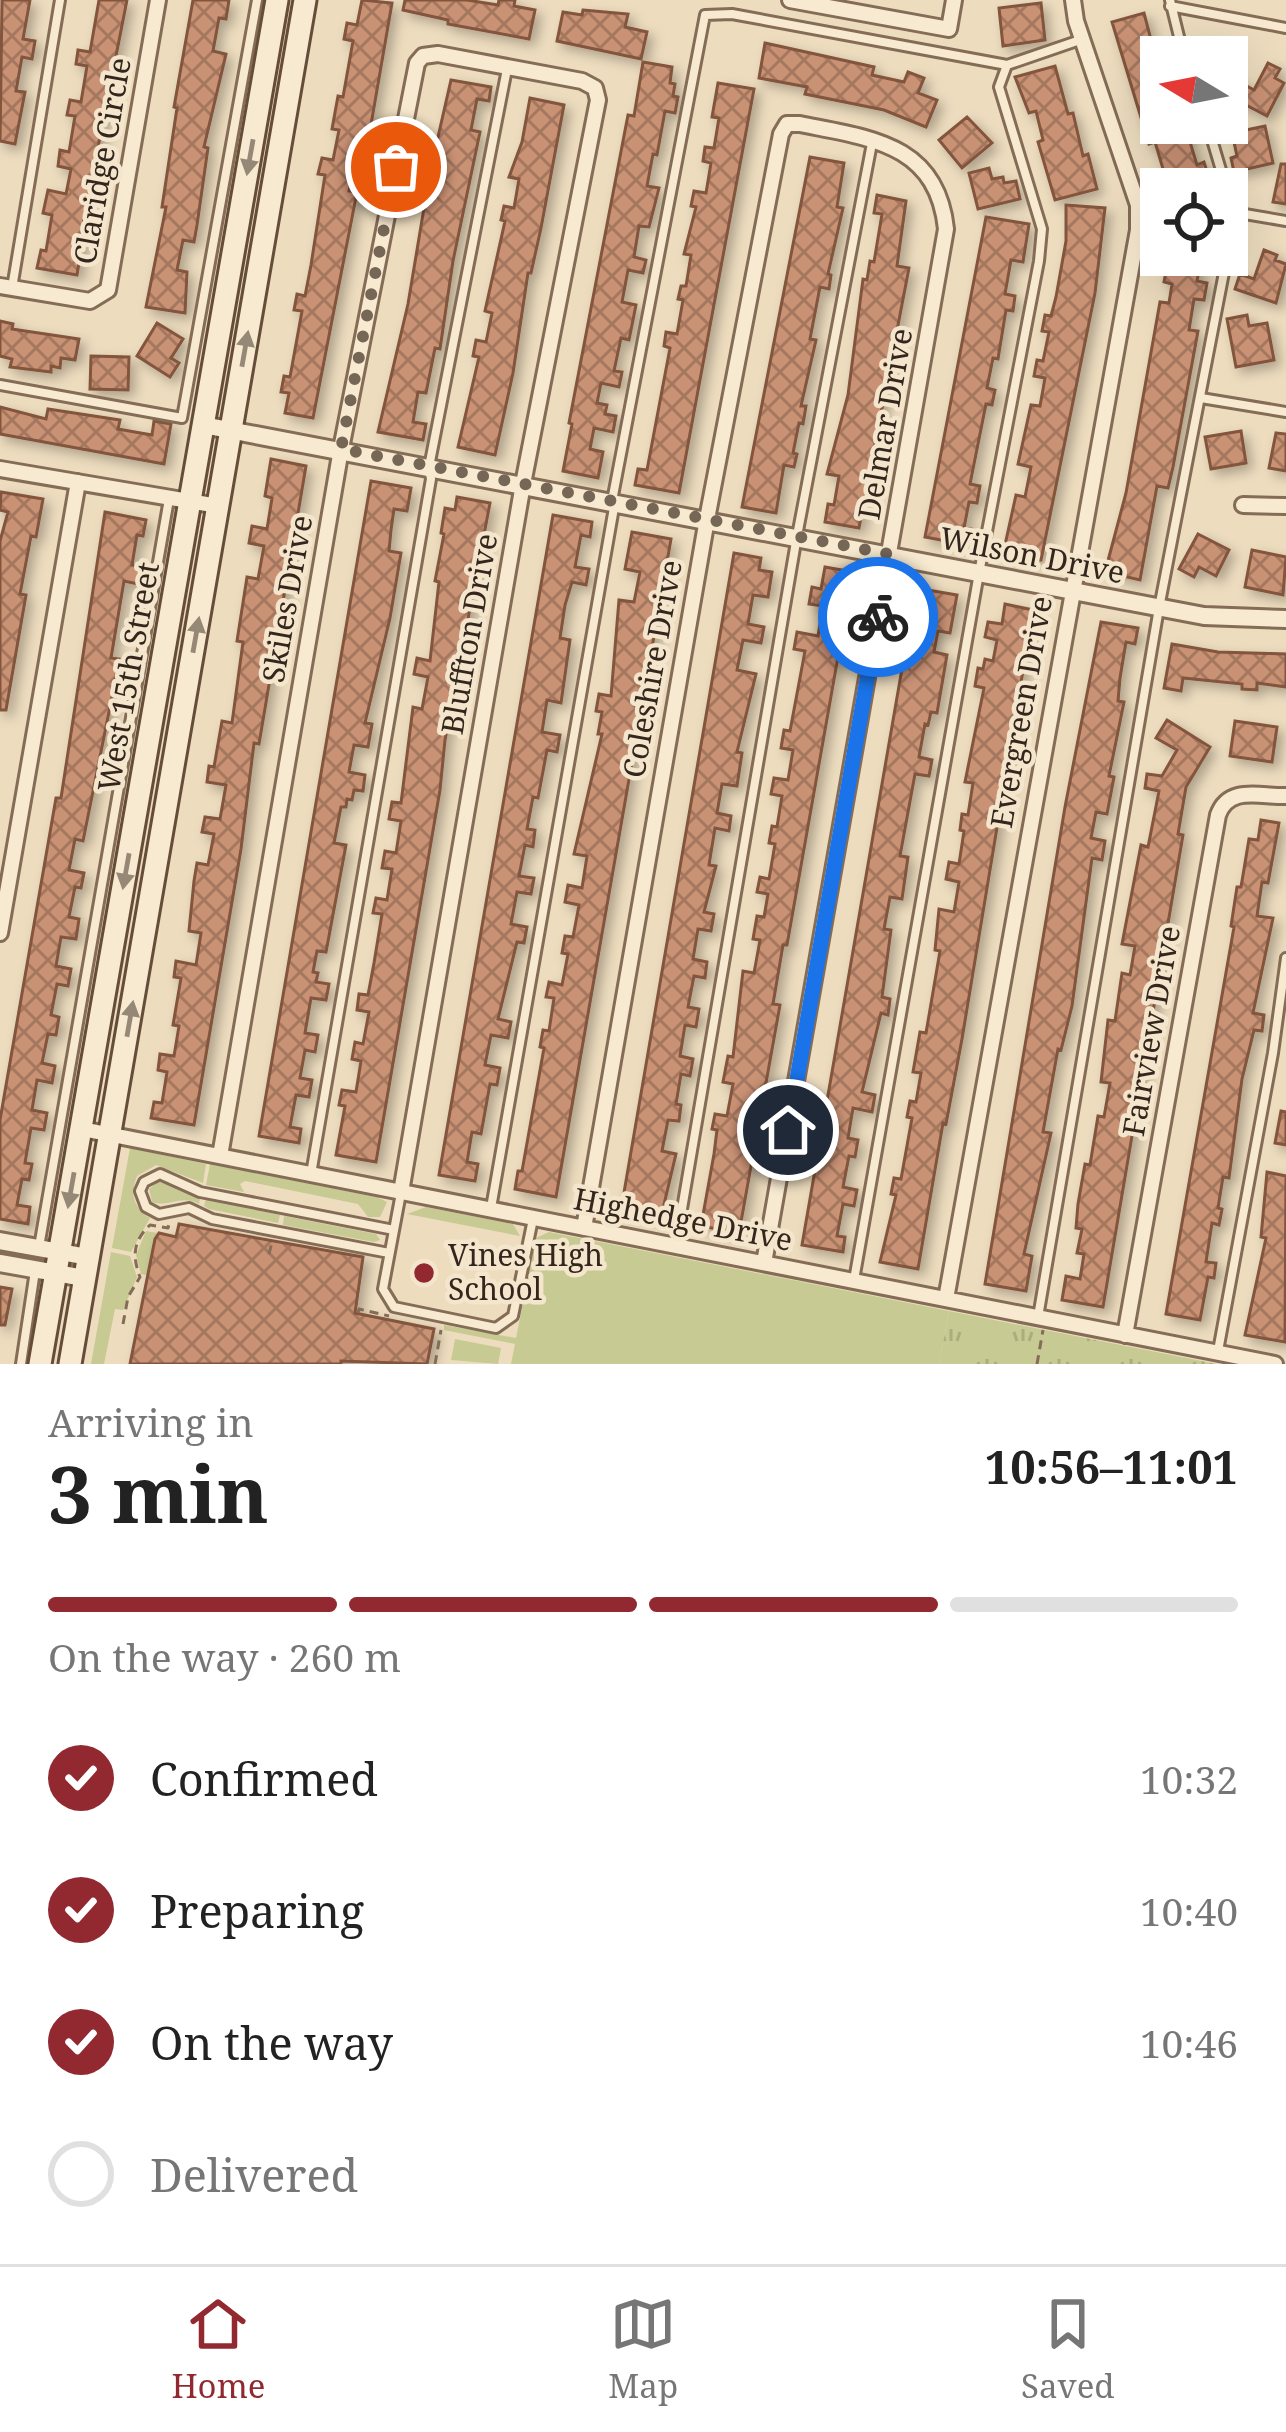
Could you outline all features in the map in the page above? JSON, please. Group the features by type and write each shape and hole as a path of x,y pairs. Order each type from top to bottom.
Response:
{"main road":[{"name":"West 15th Street","path":"40,1364 48,1261 82,1129 179,499 203,425 277,0"},
{"name":"West 15th Street","path":"70,1364 305,0"}],"street":[{"name":"Claridge Circle","path":"6,287 90,301 108,290 158,0"},
{"path":"795,0 949,29 954,0"},
{"name":"Evergreen Drive","path":"946,1299 1140,217 1073,0"},
{"name":"Skiles Drive","path":"220,1156 341,449 415,73 423,56 439,53 507,68"},
{"name":"Bluffton Drive","path":"401,1192 523,484 598,100 596,88 581,81 507,68"},
{"name":"Delmar Drive","path":"764,1264 946,229 941,200 927,175 904,153 873,138 788,124"},
{"name":"Coleshire Drive","path":"584,1228 707,519 781,134 788,124"},
{"name":"Wilson Drive","path":"203,425 1160,608 1214,617 1286,619"},
{"path":"0,469 218,506"},
{"path":"0,933 78,482"},
{"path":"1243,505 1286,506"},
{"name":"Fairview Drive","path":"1126,1334 1218,815 1222,803 1234,796 1286,796"},
{"name":"Highedge Drive","path":"82,1129 946,1299 1041,1323 1126,1334 1275,1364"},
{"path":"0,1241 48,1261 86,1268"},
{"path":"0,1263 48,1261"}],"lane":[{"path":"6,287 60,0"},
{"path":"0,386 182,418 257,0"},
{"path":"1179,36 1170,3 1286,28"},
{"path":"491,1209 614,501 706,15 732,14 1007,65 1082,39"},
{"path":"854,1281 1039,261 1042,229 999,87 1007,65"},
{"path":"311,1174 431,479 429,467 507,68"},
{"path":"676,1246 796,536 873,138"},
{"path":"1248,215 1286,221"},
{"path":"1041,1323 1160,608 1224,276"},
{"path":"1201,398 1286,412"},
{"path":"21,1364 48,1261 179,499"},
{"path":"1217,1353 1286,958"},
{"path":"389,1253 212,1220 189,1208 159,1214 146,1207 140,1191 144,1182 160,1174 200,1192 394,1230"},
{"path":"401,1192 383,1289 394,1307 502,1327 516,1307 533,1218"}],"path":[{"path":"123,1324 128,1297 140,1276 133,1255 138,1239 150,1225 168,1228 176,1218"},
{"path":"269,1254 272,1240"},
{"path":"140,1276 148,1278"},
{"path":"358,1313 400,1318"},
{"path":"1037,1364 1041,1323"},
{"path":"435,1364 442,1327"}],"green space":[{"path":"130,1148 206,1164 203,1183 156,1165 137,1176 134,1200 150,1218 131,1252 112,1248"},
{"path":"210,1164 387,1202 380,1217 368,1217 358,1204 245,1181 240,1184 244,1192 206,1185"},
{"path":"160,1180 200,1199 199,1204 152,1202 149,1189"},
{"path":"206,1199 280,1215 278,1223 209,1209 204,1206"},
{"path":"426,1207 513,1224 520,1236 407,1214"},
{"path":"284,1216 376,1234 380,1240 283,1225"},
{"path":"146,1231 157,1233 151,1276 141,1274 136,1255"},
{"path":"549,1232 949,1311 939,1364 511,1364 515,1344 444,1330 444,1325 516,1338 536,1238"},
{"path":"111,1252 130,1256 137,1277 123,1310 115,1309 104,1364 91,1364"},
{"path":"949,1311 1217,1364 939,1364"},
{"path":"455,1339 501,1348 498,1364 451,1360"}],"building":[{"path":"2,0 30,0 23,39 35,41 32,59 22,57 16,91 25,92 15,144 0,141"},
{"path":"99,0 127,0 77,275 37,268 41,250 46,251 52,215 43,213 48,190 66,194 71,169 58,166 60,150 69,152 75,116 67,115 70,100 81,102 87,66 76,64 78,50 90,52"},
{"path":"193,0 229,0 226,19 219,18 213,51 226,54 204,147 208,148 194,242 183,240 177,270 187,272 185,313 146,307 166,207 162,207 174,107"},
{"path":"362,0 392,3 363,171 353,169 349,191 357,192 313,418 285,413 289,393 281,392 284,376 290,377 302,311 294,310 297,294 305,296 311,265 325,175 318,174 322,158 333,160 339,130 332,129 353,41 344,39 347,23 357,25"},
{"path":"405,0 498,5 499,0 515,0 514,6 535,10 529,39 403,10"},
{"path":"1041,3 1045,40 1003,46 999,8"},
{"path":"583,10 628,14 625,27 647,32 641,59 557,41 563,12 582,15"},
{"path":"1144,13 1150,36 1140,36 1140,114 1112,22"},
{"path":"765,43 874,67 872,75 904,82 908,72 924,78 918,93 937,100 926,127 884,110 805,94 807,87 759,78"},
{"path":"643,62 672,67 670,83 675,84 673,96 678,97 675,113 665,111 657,155 653,154 647,186 659,188 649,227 639,226 634,257 646,260 643,273 628,270 622,302 636,305 629,340 621,338 614,371 622,372 619,387 601,383 597,403 607,405 605,414 616,416 613,432 594,428 590,449 603,452 598,478 563,471 628,115 634,116"},
{"path":"1268,63 1280,69 1275,78 1284,83 1267,116 1248,106 1248,87 1254,90"},
{"path":"1055,66 1097,189 1055,200 1038,142 1043,140 1036,111 1029,113 1015,77"},
{"path":"451,80 491,87 489,101 477,99 471,130 480,132 440,349 435,348 426,393 418,392 413,422 426,424 423,440 378,432"},
{"path":"718,83 754,89 679,493 635,485 638,469 647,470 670,348 664,346 666,332 677,334 683,300 678,299 681,286 686,286 691,255 684,254 696,207 691,206 694,191 706,193 711,163 703,161 705,147 714,148 719,118 712,117"},
{"path":"530,98 564,105 495,455 458,447 479,357 473,356 476,340 486,342 492,313 485,311 505,221 501,220 504,206 514,208 519,179 509,177"},
{"path":"967,117 992,143 962,168 939,140"},
{"path":"1265,126 1273,163 1233,168 1234,144 1248,144 1248,130"},
{"path":"1156,144 1191,144 1197,165 1204,162 1206,168 1163,168"},
{"path":"810,157 844,163 837,207 843,208 829,289 820,287 810,339 816,340 801,406 806,406 803,424 799,423 793,453 797,454 794,467 784,465 776,513 742,507"},
{"path":"1281,164 1286,164 1286,204 1273,202"},
{"path":"989,168 992,179 1016,181 1020,199 978,209 969,173"},
{"path":"877,195 906,201 897,266 909,268 859,528 825,522 828,504 834,505 839,476 827,474 848,395 863,279 867,280 870,261 874,262 882,214 874,213"},
{"path":"1066,205 1105,208 1095,293 1041,560 1003,554 1016,495 1025,497 1031,467 1018,464 1031,405 1040,406 1045,378 1034,376 1037,360 1043,361 1049,332 1042,331 1045,315 1051,316 1056,297 1066,241"},
{"path":"986,217 1029,224 1023,262 1011,260 1005,294 1015,296 1013,311 1006,310 998,359 993,358 987,388 995,390 992,405 986,404 970,484 980,486 977,503 969,502 964,528 971,529 968,545 925,537"},
{"path":"1264,250 1286,264 1276,303 1235,289 1239,276 1254,279"},
{"path":"1165,276 1198,276 1197,281 1207,283 1204,300 1194,299 1189,330 1198,331 1173,467 1168,488 1157,486 1140,580 1105,572 1126,493 1160,302 1169,303 1172,284 1164,282"},
{"path":"1247,315 1249,326 1267,323 1274,360 1236,367 1227,319"},
{"path":"0,321 13,324 12,329 79,339 75,360 61,358 60,368 51,366 51,372 10,367 12,359 0,356"},
{"path":"157,323 183,339 171,358 179,363 170,377 137,356"},
{"path":"91,356 129,357 128,390 90,389"},
{"path":"0,407 46,419 48,409 120,420 118,429 152,435 154,421 171,424 164,464 0,434"},
{"path":"1241,431 1246,463 1211,469 1205,437"},
{"path":"1276,433 1286,434 1286,471 1269,468"},
{"path":"271,459 306,466 259,744 254,743 241,849 194,1125 151,1118 154,1102 162,1103 167,1072 158,1070 160,1054 174,1056 179,1026 173,1025 181,978 174,977 176,961 196,965 201,933 189,931 194,881 197,863 208,865 214,834 202,832 205,817 220,819 226,785 207,782 209,766 214,767 222,721 232,723 247,577 258,579 264,546 249,543 252,526 267,529 272,498 265,496"},
{"path":"371,481 411,488 407,511 394,509 389,551 401,553 365,723 372,724 368,747 354,745 349,772 365,775 363,791 354,790 352,800 341,807 334,843 346,845 326,952 317,951 313,972 318,973 316,982 329,984 326,1000 311,998 305,1033 318,1035 315,1052 305,1050 300,1078 312,1080 309,1097 296,1095 290,1127 301,1129 299,1143 259,1136"},
{"path":"1,492 43,499 20,594 26,595 6,710 0,710 0,541 8,512 0,510"},
{"path":"457,497 490,503 445,740 376,1162 336,1155 345,1106 339,1105 342,1090 356,1092 361,1061 352,1059 355,1042 363,1044 369,1012 357,1010 359,994 368,995 382,914 373,913 376,898 387,900 392,869 382,868 385,851 396,853 401,821 389,819 392,802 401,803 413,707 422,709 428,677 414,674 417,658 430,661 445,508 455,510"},
{"path":"105,512 146,520 143,536 137,535 132,565 141,566 138,584 124,581 111,658 119,659 112,697 83,841 75,839 69,870 84,873 81,888 75,887 69,917 79,919 76,939 61,937 56,966 71,969 68,986 57,984 51,1015 59,1017 56,1035 48,1034 42,1063 55,1066 52,1083 37,1080 32,1110 47,1113 44,1130 31,1128 25,1163 32,1164 29,1180 22,1179 17,1205 30,1207 28,1224 0,1219 0,1120 56,798 61,798"},
{"path":"553,515 592,522 590,537 581,535 575,567 589,569 586,585 572,582 565,605 560,638 570,640 561,703 547,700 542,732 560,735 557,752 547,750 538,798 533,797 527,829 535,830 533,847 525,845 519,876 534,878 531,894 517,892 511,924 527,927 524,943 517,942 498,1019 511,1022 508,1038 491,1035 485,1065 500,1068 497,1085 490,1084 481,1134 472,1132 467,1162 478,1164 475,1181 439,1175"},
{"path":"632,532 671,539 556,1197 515,1189 544,1048 540,1047 543,1030 549,1031 554,998 546,997 549,982 562,985 568,954 562,953 565,936 573,937 579,905 565,902 568,885 582,888 587,856 574,854 602,734 598,734 602,712 596,711 599,694 611,696 619,600 634,602 640,572 625,569"},
{"path":"1198,534 1229,550 1216,576 1199,567 1194,577 1179,569"},
{"path":"1252,550 1286,557 1283,595 1245,587"},
{"path":"734,553 761,558 759,570 772,572 768,597 753,595 748,624 764,627 761,643 743,640 737,670 756,674 737,752 742,753 737,786 722,784 717,813 731,816 729,831 715,828 709,865 716,866 704,912 714,914 711,931 698,929 693,959 707,962 705,978 694,976 688,1007 699,1009 696,1027 685,1025 680,1056 693,1059 690,1076 681,1074 676,1104 681,1105 679,1121 668,1120 662,1151 676,1154 661,1217 621,1210"},
{"path":"825,567 853,572 787,945 783,945 773,1004 780,1005 739,1233 701,1226 717,1130 712,1129 715,1114 727,1116 733,1084 723,1082 728,1056 733,1057 743,971 754,973 760,940 753,939 768,894 757,892 760,877 769,879 775,844 769,843 782,796 771,794 774,778 788,780 793,750 781,748 784,730 790,731 805,651 794,649 797,632 818,636 823,606 809,604 812,587 821,589"},
{"path":"916,588 957,595 950,633 938,631 934,652 947,655 937,713 931,712 925,724 919,757 932,760 929,776 915,774 900,856 908,857 902,899 890,897 884,929 891,930 882,997 890,999 888,1015 881,1013 862,1092 875,1095 872,1112 853,1108 848,1138 858,1140 855,1157 849,1156 843,1187 857,1190 854,1206 843,1204 837,1236 845,1237 843,1252 802,1245"},
{"path":"1005,604 1033,610 962,1039 918,1269 880,1262 896,1195 891,1194 894,1178 901,1179 912,1118 907,1117 910,1101 916,1102 921,1073 913,1072 920,1032 926,1033 940,951 935,950 939,909 954,912 959,882 946,879 949,862 959,864 962,814 968,815 973,783 965,782 984,688 975,686 978,668 983,669 985,659 993,661 997,640 985,637 988,622 1002,624"},
{"path":"1101,622 1138,628 1135,644 1126,642 1120,678 1118,701 1124,702 1109,776 1114,777 1107,814 1096,812 1091,838 1105,841 1102,860 1092,858 1072,1006 1058,1049 1043,1132 1051,1133 1024,1254 1032,1256 1026,1291 985,1284"},
{"path":"1172,644 1218,652 1286,654 1286,687 1257,683 1257,690 1242,689 1242,684 1183,678 1181,691 1164,688"},
{"path":"1167,720 1210,747 1186,787 1178,834 1183,835 1103,1307 1062,1300 1066,1276 1080,1279 1084,1254 1077,1253 1082,1229 1076,1228 1078,1204 1110,1083 1101,1082 1108,1020 1115,1021 1122,973 1130,975 1135,946 1122,944 1141,845 1148,847 1159,791 1145,788 1147,774 1162,776 1177,750 1156,738"},
{"path":"1235,721 1277,727 1272,762 1230,756"},
{"path":"1261,820 1279,823 1257,916 1273,918 1253,1013 1264,1015 1262,1031 1254,1030 1242,1079 1229,1178 1223,1177 1219,1225 1212,1223 1206,1262 1216,1263 1214,1278 1208,1277 1200,1320 1166,1314 1234,927 1237,887 1241,887 1249,839 1258,840"},
{"path":"1281,1111 1286,1112 1286,1145 1275,1143"},
{"path":"1267,1172 1286,1176 1285,1342 1245,1335 1266,1238 1261,1237"},
{"name":"Vines High School","path":"179,1224 363,1257 355,1313 434,1329 427,1364 130,1364 155,1239 159,1233 176,1237"},
{"path":"0,1287 12,1289 5,1325 0,1325"}],"way so far":[{"path":"396,167 341,449 889,554 878,617"}],"place":[{"name":"Vines High School","path":"424,1273"}],"route":[{"path":"788,1130 878,617"}]}
